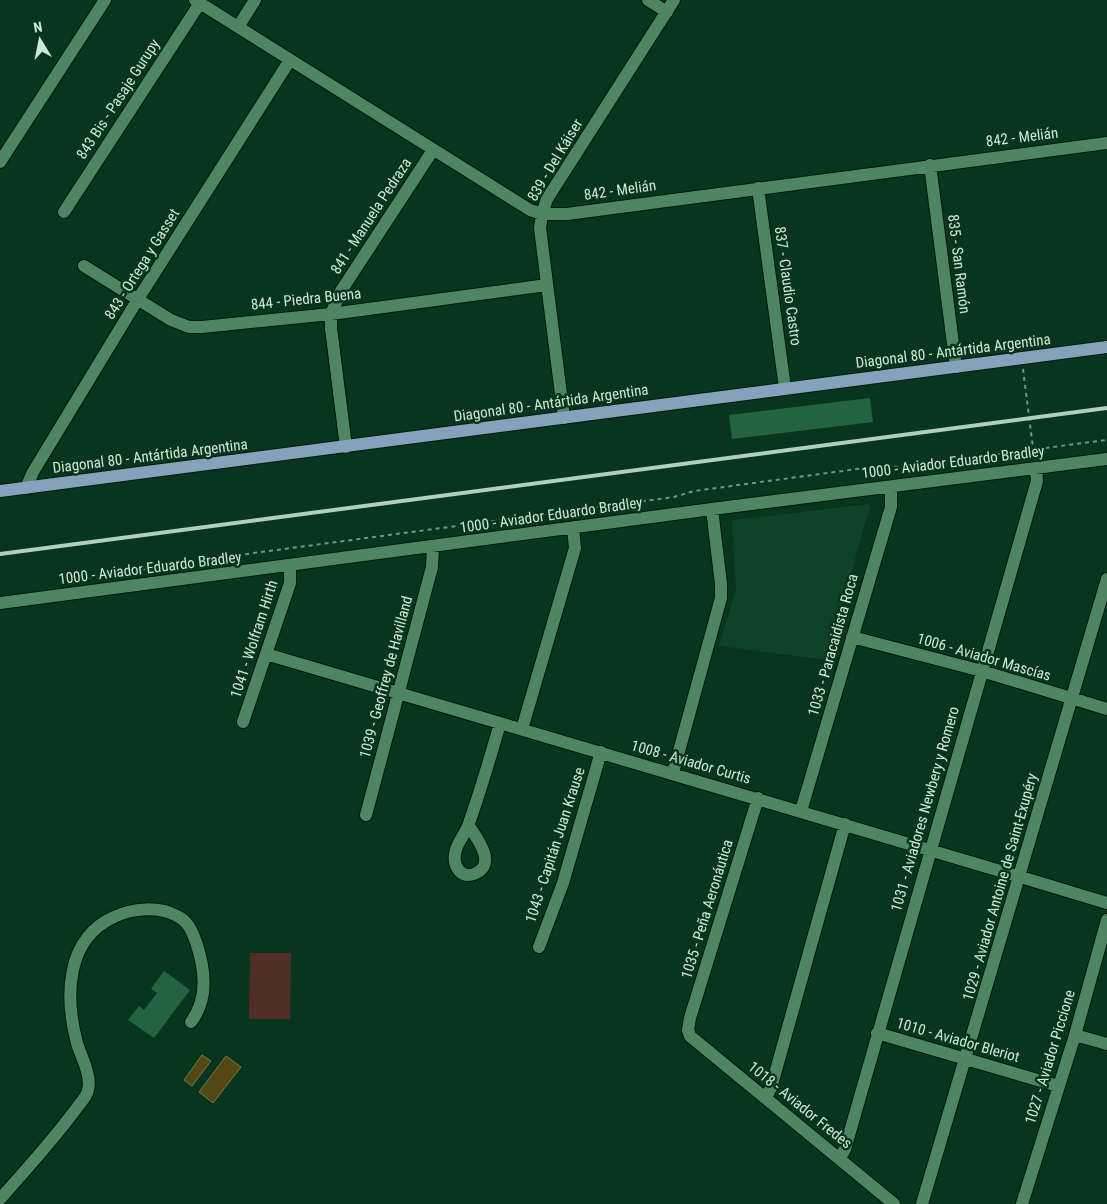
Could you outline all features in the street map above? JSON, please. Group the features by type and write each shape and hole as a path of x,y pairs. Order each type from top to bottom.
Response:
{"main road":[{"name":"Diagonal 80 - Antártida Argentina","path":"0,492 1107,347"}],"street":[{"path":"0,162 5,142 105,0"},
{"path":"238,27 255,0"},
{"path":"648,0 667,12"},
{"name":"839 - Del Káiser","path":"564,418 540,228 542,214 547,199 674,0"},
{"name":"842 - Melián","path":"198,1 433,150 530,210 542,214 567,214 1107,142"},
{"name":"843 Bis - Pasaje Gurupy","path":"64,212 198,1"},
{"name":"843 - Ortega y Gasset","path":"26,488 33,472 138,299 290,60"},
{"name":"841 - Manuela Pedraza","path":"346,447 331,328 332,314 341,291 433,150"},
{"name":"835 - San Ramón","path":"930,165 956,367"},
{"name":"837 - Claudio Castro","path":"758,188 785,388"},
{"name":"844 - Piedra Buena","path":"84,266 171,320 189,327 332,314 547,285"},
{"name":"1000 - Aviador Eduardo Bradley","path":"0,603 1107,459"},
{"name":"1031 - Aviadores Newbery y Romero","path":"840,1158 845,1148 1037,481 1036,468"},
{"name":"1033 - Paracaidista Roca","path":"801,811 891,507 891,487"},
{"path":"673,772 721,598 712,509"},
{"path":"522,729 575,548 573,528"},
{"name":"1039 - Geoffrey de Havilland","path":"366,815 432,567 433,547"},
{"name":"1041 - Wolfram Hirth","path":"243,722 290,582 290,566"},
{"name":"1029 - Aviador Antoine de Saint-Exupéry","path":"922,1204 1107,579"},
{"name":"1006 - Aviador Mascías","path":"852,637 982,671 1107,709"},
{"name":"1008 - Aviador Curtis","path":"266,654 500,724 673,772 1107,903"},
{"path":"469,826 500,724"},
{"name":"1043 - Capitán Juan Krause","path":"539,947 563,883 601,752"},
{"name":"1035 - Peña Aeronáutica","path":"688,1030 690,1018 758,798"},
{"path":"766,1097 771,1088 845,824"},
{"path":"0,1199 67,1121 87,1094 89,1082 73,1023 70,982 72,966 77,953 90,933 115,916 129,912 160,910 181,918 192,932 204,970 201,1005 191,1022"},
{"name":"1027 - Aviador Piccione","path":"1022,1204 1075,1035 1107,920"},
{"name":"1018 - Aviador Fredes","path":"688,1030 692,1038 894,1204"},
{"name":"1010 - Aviador Bleriot","path":"877,1033 1058,1086"},
{"path":"1075,1035 1107,1044"}],"path":[{"path":"1022,359 1036,468"},
{"path":"84,578 239,555 674,497 694,492 878,466 897,467 1107,440"}],"shaded area":[{"path":"868,504 870,506 827,660 719,646 736,588 732,523 734,520"},
{"path":"250,953 291,953 290,1019 249,1019"},
{"path":"202,1055 211,1061 192,1086 184,1080"},
{"path":"226,1056 241,1067 213,1103 199,1092"}],"building":[{"path":"870,398 873,422 732,439 729,415"},
{"path":"164,971 190,990 154,1038 128,1020 139,1006 144,1010 157,993 151,989"}],"railway":[{"path":"0,554 1107,408"}]}
